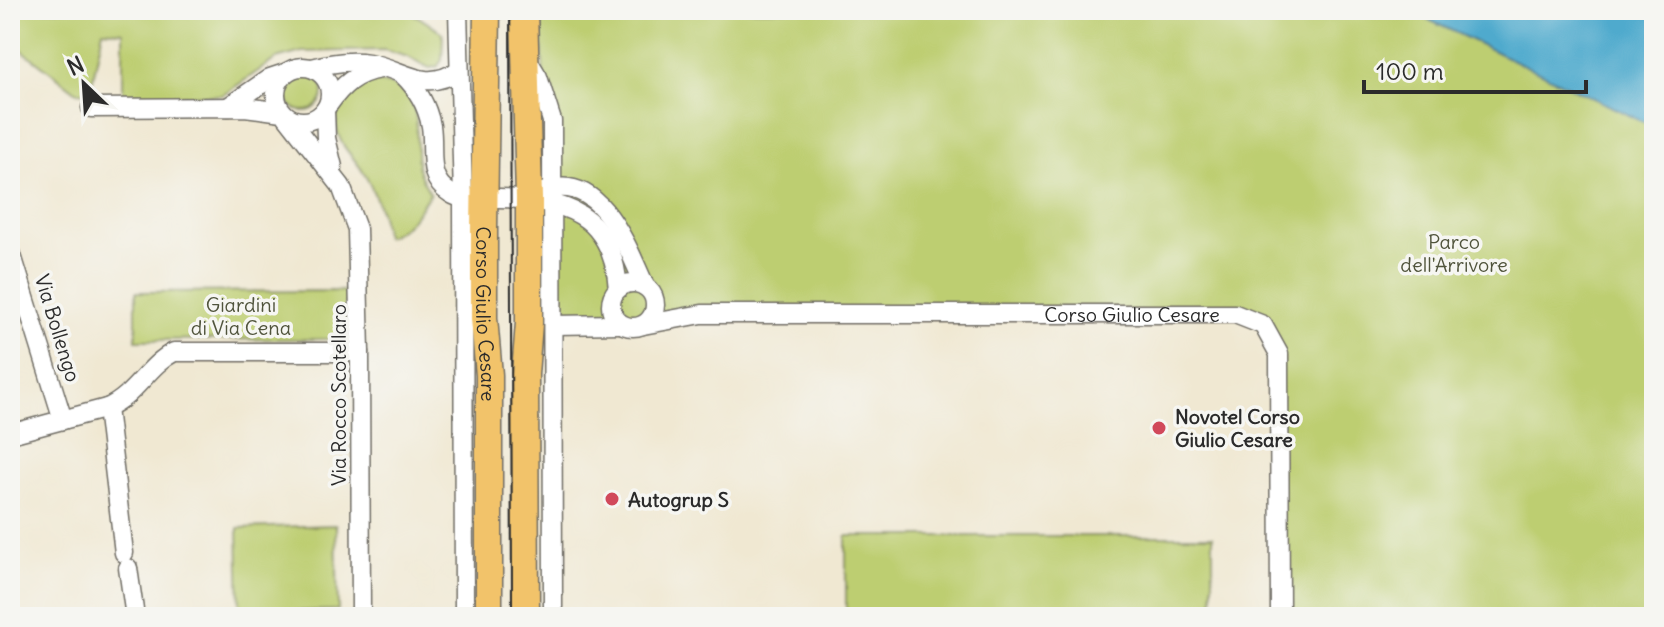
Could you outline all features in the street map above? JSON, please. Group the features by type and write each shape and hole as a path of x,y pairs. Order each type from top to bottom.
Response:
{"main road":[{"name":"Corso Giulio Cesare","path":"487,10 474,198 489,375 489,617"},
{"name":"Corso Giulio Cesare","path":"524,10 525,55 545,197 525,374 526,617"}],"street":[{"name":"Corso Giulio Cesare","path":"458,10 459,70 474,198 464,617"},
{"path":"228,107 270,78 298,67 312,68 343,62 370,63 435,81 459,70"},
{"path":"312,68 328,83 327,107"},
{"path":"91,108 258,107 308,121 327,107 352,79 366,72 394,71 414,85 431,130 432,166 438,183 454,196 545,197 578,192 608,213 620,230 650,293 654,312 643,325 632,328 621,324 553,325"},
{"path":"285,73 276,92 285,114"},
{"name":"Via Rocco Scotellaro","path":"327,107 327,144 336,178"},
{"name":"Via Rocco Scotellaro","path":"285,114 336,178 350,203 358,236 361,617"},
{"name":"Corso Giulio Cesare","path":"545,197 553,325 553,617"},
{"path":"545,197 575,210 594,226 610,252 616,268 618,289"},
{"name":"Via Bollengo","path":"10,249 63,420"},
{"path":"621,324 611,310 611,299 618,289 634,283 650,293"},
{"name":"Corso Giulio Cesare","path":"650,293 702,314"},
{"name":"Corso Giulio Cesare","path":"643,325 702,314 1235,314 1263,325 1279,354 1280,617"},
{"path":"10,434 107,408 125,399 165,357 174,352 360,352"},
{"path":"107,408 135,617"}],"green space":[{"path":"10,10 399,10 417,16 443,33 442,60 437,67 429,68 408,57 384,50 302,52 276,59 223,95 123,98 123,32 103,30 90,93 77,92 10,41"},
{"name":"Parco dell'Arrivore","path":"541,10 1410,10 1654,126 1654,617 1280,617 1279,354 1263,325 1235,314 731,314 553,325"},
{"path":"304,73 317,79 323,92 317,105 304,111 291,105 285,92 291,79"},
{"path":"375,82 393,85 405,92 412,102 419,171 430,193 406,225 385,237 374,195 361,168 341,141 336,121 348,95"},
{"name":"Giardini di Via Cena","path":"346,291 346,339 136,340 136,292"},
{"path":"336,525 338,610 240,613 238,528"},
{"path":"846,536 1213,536 1213,617 846,617"}],"water":[{"path":"1408,10 1654,10 1654,127"}],"tram line":[{"path":"510,10 512,617"}],"place":[{"name":"Novotel Corso Giulio Cesare","path":"1159,428"},
{"name":"Autogrup S","path":"612,499"}]}
